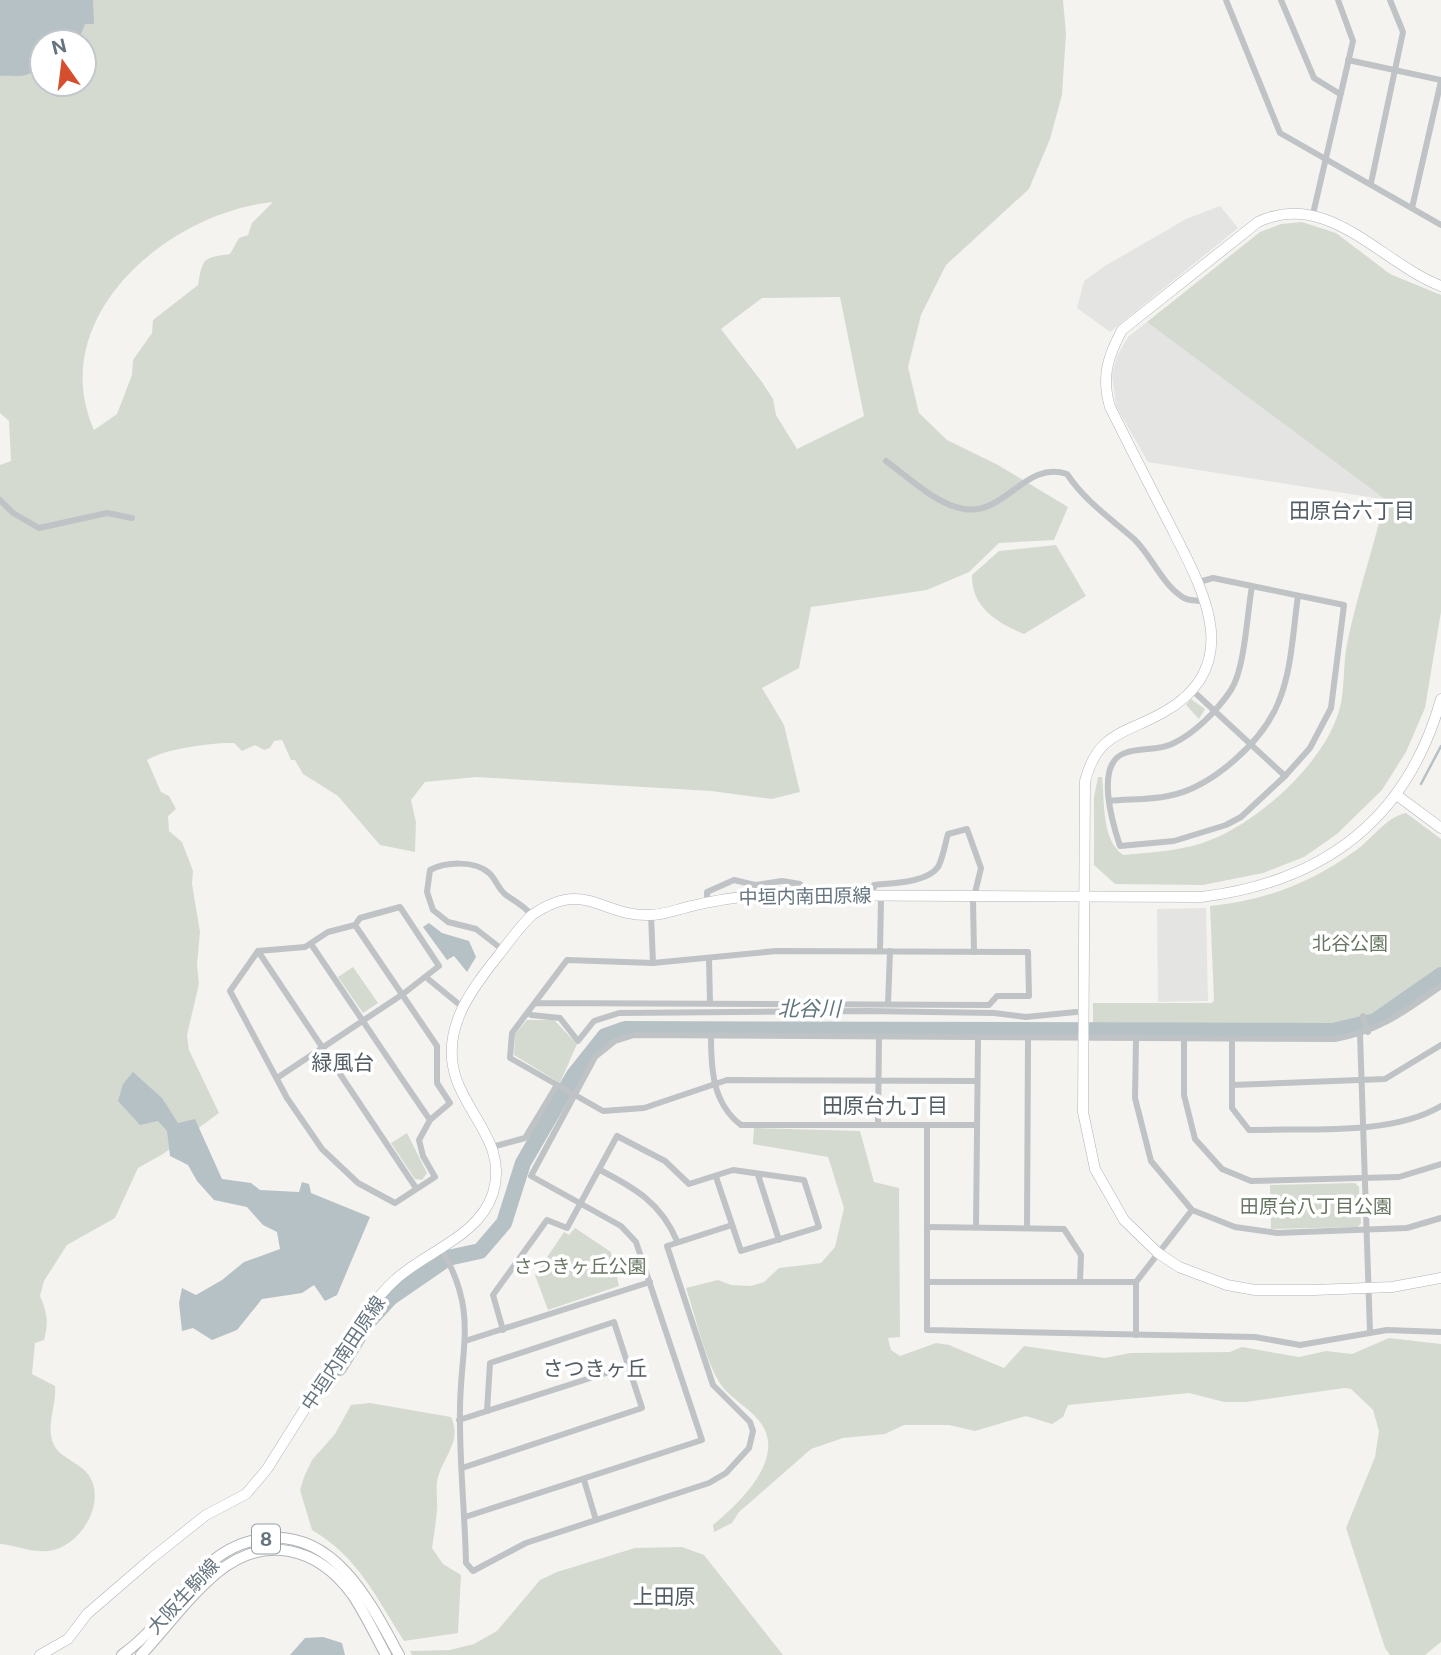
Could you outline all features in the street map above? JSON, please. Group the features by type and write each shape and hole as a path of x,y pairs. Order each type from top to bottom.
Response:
{"main road":[{"path":"1441,286 1405,270 1334,221 1313,214 1289,213 1258,222 1122,330 1107,363 1104,377 1110,407 1208,601 1212,642 1202,676 1192,690 1166,711 1115,734 1100,747 1089,764 1084,781 1080,1015 1084,1037 1083,1112 1095,1168 1124,1220 1157,1253 1196,1276 1255,1290 1369,1287 1441,1278"},
{"name":"中垣内南田原線","path":"40,1655 68,1639 87,1614 162,1549 206,1515 246,1494 267,1469 373,1304 396,1279 458,1237 485,1210 493,1193 496,1173 492,1147 456,1079 453,1044 461,1006 532,915 544,907 579,898 597,901 633,914 651,915 737,897 1201,897 1243,892 1286,879 1344,847 1398,796 1418,761 1441,699"},
{"path":"1398,796 1441,828"},
{"name":"大阪生駒線","path":"122,1655 153,1629 207,1567 221,1555 240,1544 277,1538 299,1540 331,1556 362,1593 400,1655"},
{"name":"大阪生駒線","path":"141,1655 215,1574 245,1555 278,1549 297,1551 325,1566 340,1580 353,1596 386,1655"}],"street":[{"path":"1226,0 1280,134 1441,225"},
{"path":"1281,0 1314,78 1340,94"},
{"path":"1313,214 1348,60 1351,33 1338,0"},
{"path":"1371,184 1403,32 1390,0"},
{"path":"1348,60 1441,80 1412,208"},
{"path":"886,461 951,506 966,510 985,508 1031,477 1046,471 1067,474 1076,488 1113,524 1135,540 1175,592 1186,600 1208,601"},
{"path":"0,500 13,513 39,528 107,513 132,518"},
{"path":"1199,582 1213,578 1252,586 1298,596 1344,605 1331,708 1310,748 1285,776 1241,817 1204,834 1174,841 1120,846 1109,801 1108,783 1116,759 1124,753 1170,745 1185,737 1214,710 1233,687 1252,586"},
{"path":"1109,801 1183,792 1213,776 1250,744 1270,719 1284,687 1298,596"},
{"path":"1192,690 1285,776"},
{"path":"880,951 874,885 916,879 933,872 939,866 948,834 967,829 981,868 974,895 974,951"},
{"path":"503,950 476,929 448,922 433,910 427,892 430,870 447,865 482,868 504,894 520,901 532,915"},
{"path":"916,879 918,895"},
{"path":"708,902 707,892 734,880 755,885 782,881 800,884 800,895"},
{"path":"277,1078 363,1020 403,994 427,978 439,966 400,907 360,918 355,925 328,932 311,944 289,951 268,948 258,951 230,991 277,1078 322,1149 358,1183 395,1203 435,1177 423,1156 419,1140 430,1120 450,1103 437,1083 437,1046 403,994 355,925"},
{"path":"651,915 653,963"},
{"path":"311,944 430,1120"},
{"path":"258,951 416,1188"},
{"path":"535,1003 989,1005 997,996 1029,996 1028,952 776,951 653,963 567,960 512,1033 510,1058 603,1111 644,1108 727,1080 977,1081"},
{"path":"888,1004 890,951"},
{"path":"709,958 710,1003"},
{"path":"427,978 461,1006"},
{"path":"465,1517 702,1440 641,1254 629,1234 621,1226 531,1176 595,1057 615,1041 635,1035 978,1039 1084,1037 1136,1040 1335,1039 1365,1032 1388,1022 1441,986"},
{"path":"531,1015 560,1017 578,1041 594,1021 618,1013 867,1011 898,1014 994,1013 1026,1017 1080,1015"},
{"path":"1363,1016 1365,1032 1362,1081 1370,1332"},
{"path":"711,1035 713,1083 734,1120 741,1125 976,1125"},
{"path":"878,1125 879,1038"},
{"path":"1232,1038 1232,1108 1249,1130 1390,1124 1429,1113 1441,1106"},
{"path":"976,1227 978,1039"},
{"path":"1027,1228 1028,1039"},
{"path":"1184,1039 1184,1095 1195,1139 1222,1169 1251,1181 1399,1177 1441,1164"},
{"path":"1136,1040 1135,1098 1151,1161 1192,1210 1235,1227 1277,1233 1407,1228 1441,1218"},
{"path":"1232,1085 1385,1079 1441,1045"},
{"path":"492,1147 525,1138 557,1085"},
{"path":"927,1125 927,1331 1255,1337 1300,1345 1370,1332 1441,1332"},
{"path":"503,1330 494,1296 547,1220 567,1228 617,1136 665,1161 689,1184 733,1170 804,1180 819,1227 741,1251 716,1177"},
{"path":"600,1170 635,1188 651,1200 668,1221 677,1241"},
{"path":"758,1175 779,1240"},
{"path":"1136,1335 1136,1282 1192,1210"},
{"path":"441,1249 456,1273 465,1304 460,1420 466,1563 473,1571 526,1544 717,1479 749,1448 752,1440 750,1422 713,1385 667,1246 732,1225"},
{"path":"927,1227 1064,1229 1081,1255 1080,1282"},
{"path":"465,1341 650,1282"},
{"path":"928,1282 1136,1282"},
{"path":"462,1468 642,1408 614,1322 490,1363 487,1411"},
{"path":"460,1420 628,1366"},
{"path":"584,1479 596,1520"}],"shaded area":[{"path":"0,0 93,0 94,24 85,24 83,28 28,28 28,74 0,76"},
{"path":"1220,206 1238,228 1110,332 1077,308 1084,281 1105,266 1186,219"},
{"path":"1290,252 1394,501 1148,462 1116,406 1112,375 1117,356 1128,337 1147,322"},
{"path":"1206,908 1208,1001 1158,1002 1157,909"},
{"path":"429,923 442,933 469,941 476,957 467,972 454,956 447,960 423,927"},
{"path":"133,1072 162,1098 178,1123 195,1119 222,1179 251,1183 260,1190 299,1192 302,1182 309,1184 311,1193 370,1217 337,1295 325,1301 314,1285 302,1293 262,1299 237,1330 212,1340 193,1328 182,1331 179,1303 182,1288 196,1295 222,1280 244,1262 280,1249 277,1232 263,1225 247,1207 214,1200 197,1181 188,1165 170,1156 167,1131 158,1121 140,1125 118,1101 123,1084"},
{"path":"323,1637 342,1643 345,1655 290,1655 305,1638"}],"green space":[{"path":"0,0 1063,0 1066,34 1062,95 1050,139 1029,189 946,265 921,315 908,367 919,413 947,440 998,465 1068,507 1054,540 999,543 969,572 927,590 811,607 799,668 762,688 784,725 800,792 772,799 711,791 476,777 425,782 411,800 416,822 415,852 380,845 338,796 303,774 295,760 291,760 282,740 274,741 270,748 264,750 255,745 242,751 234,743 214,744 176,750 147,760 161,792 169,796 176,809 168,816 169,831 182,842 193,871 192,884 200,932 197,965 199,984 187,1035 189,1050 219,1113 163,1154 138,1168 115,1218 67,1245 44,1281 40,1296 47,1322 44,1340 35,1343 32,1374 55,1386 51,1423 54,1445 90,1477 95,1500 87,1523 79,1534 70,1542 48,1551 0,1544 0,465 11,461 9,421 0,413","holes":["273,202 252,223 248,235 239,238 230,254 206,260 198,285 153,320 152,333 133,360 132,375 117,414 94,430 83,388 86,348 101,311 126,277 157,249 194,226 233,210","840,297 864,416 797,449 776,415 773,399 721,329 762,298"]},
{"path":"1302,222 1336,233 1390,274 1441,295 1441,612 1425,708 1406,752 1382,790 1337,834 1304,857 1263,873 1203,885 1115,884 1094,865 1094,797 1098,777 1102,777 1107,830 1116,848 1123,855 1202,843 1232,830 1252,817 1291,784 1323,745 1341,703 1348,639 1385,499 1147,322 1260,232 1281,224"},
{"path":"1056,545 1086,596 1024,634 1004,625 987,612 976,596 972,575 999,551"},
{"path":"1191,699 1205,709 1199,719 1186,705"},
{"name":"北谷公園","path":"1406,813 1441,839 1441,970 1404,997 1378,1012 1335,1027 1093,1024 1093,1003 1212,1003 1210,906 1268,895 1304,881 1338,862 1385,824"},
{"path":"353,967 378,1003 363,1013 338,977"},
{"path":"527,1020 554,1020 577,1044 560,1083 514,1055 515,1034"},
{"path":"754,1128 860,1131 874,1182 899,1188 900,1337 888,1338 891,1350 900,1356 936,1343 949,1345 1004,1368 1024,1346 1105,1358 1130,1353 1230,1352 1242,1347 1299,1357 1326,1351 1352,1354 1389,1338 1441,1344 1441,1642 1425,1655 1390,1655 1385,1648 1346,1528 1375,1457 1379,1431 1373,1410 1351,1389 1345,1388 1246,1402 1224,1402 1189,1393 1068,1405 1063,1417 1052,1424 1026,1416 975,1431 949,1425 904,1425 885,1434 843,1438 811,1449 739,1512 732,1523 714,1532 713,1525 746,1493 764,1465 768,1450 767,1436 760,1422 727,1392 718,1380 704,1347 686,1288 718,1280 731,1285 751,1286 764,1282 779,1268 821,1263 835,1247 844,1208 828,1157 753,1144"},
{"path":"407,1133 427,1173 422,1180 415,1179 391,1143"},
{"name":"田原台八丁目公園","path":"1355,1183 1359,1187 1361,1223 1358,1227 1271,1229 1270,1185"},
{"name":"さつきヶ丘公園","path":"575,1228 611,1252 619,1286 548,1310 535,1275 564,1232 569,1235"},
{"path":"370,1403 451,1417 454,1440 437,1481 437,1510 432,1548 443,1564 461,1575 458,1633 404,1641 354,1565 312,1530 300,1490 304,1477 312,1460 335,1434 351,1405"},
{"path":"682,1547 704,1555 783,1655 412,1655 410,1651 450,1650 474,1644 497,1631 540,1580 557,1572 635,1548"}],"waterway":[{"path":"1421,784 1441,746"},
{"name":"北谷川","path":"339,1368 367,1323 390,1298 448,1258 480,1251 504,1223 523,1163 574,1075 605,1036 625,1029 1333,1031 1375,1021 1441,975"}],"district":[{"name":"田原台六丁目","path":"1352,510"},
{"name":"緑風台","path":"343,1062"},
{"name":"田原台九丁目","path":"885,1105"},
{"name":"さつきヶ丘","path":"595,1368"},
{"name":"上田原","path":"664,1596"}]}
